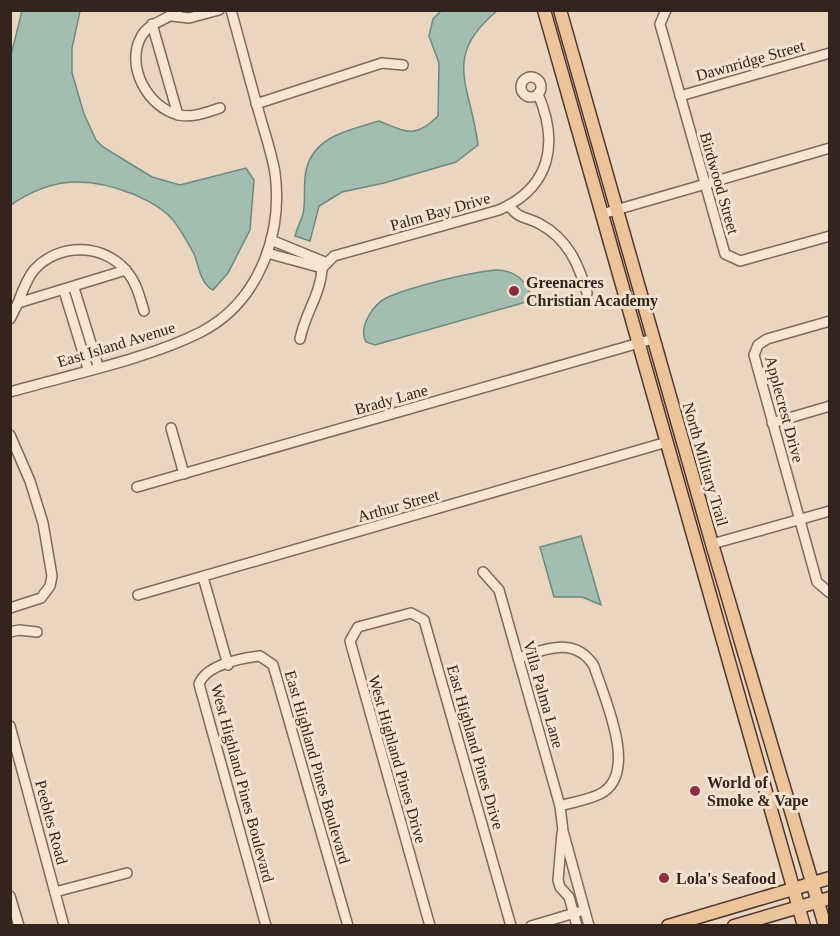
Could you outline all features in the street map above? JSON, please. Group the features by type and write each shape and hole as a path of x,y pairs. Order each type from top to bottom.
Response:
{"main road":[{"name":"North Military Trail","path":"544,10 804,926"},
{"name":"North Military Trail","path":"560,10 739,638 812,883 824,900 825,926"},
{"path":"674,468 683,477 699,533 712,544"},
{"path":"696,544 708,557 729,627 739,638"},
{"path":"718,626 732,649 752,711 763,715"},
{"path":"669,926 830,878"},
{"path":"734,926 824,900"}],"street":[{"path":"219,10 189,18 175,13 152,24 139,41 136,58 139,77 154,101 178,115 195,115 220,108"},
{"name":"East Island Avenue","path":"10,392 169,346 203,331 225,315 248,290 272,240 278,200 275,170 231,10"},
{"name":"Birdwood Street","path":"665,12 660,24 723,249 735,261 830,236"},
{"path":"152,24 178,115"},
{"name":"Dawnridge Street","path":"680,96 830,53"},
{"path":"256,104 382,63 403,66"},
{"name":"Palm Bay Drive","path":"324,266 334,256 509,205 530,189 547,160 550,128 538,94"},
{"path":"602,214 830,148"},
{"path":"509,205 520,217 542,225 573,255 586,293"},
{"path":"272,240 324,266"},
{"path":"10,319 24,286 34,270 58,254 77,250 96,252 113,259 126,270 137,289 144,311"},
{"path":"267,253 324,266"},
{"path":"300,339 305,318 321,284 324,266"},
{"path":"18,303 74,288 126,270"},
{"path":"74,288 93,368"},
{"path":"64,291 93,368"},
{"name":"Applecrest Drive","path":"830,321 767,339 755,350 754,360 818,582 830,593"},
{"name":"Brady Lane","path":"137,487 653,339"},
{"path":"772,423 830,406"},
{"path":"171,428 184,474"},
{"path":"10,435 30,481 40,513 51,576 50,586 41,598 10,608"},
{"name":"Arthur Street","path":"138,596 667,442"},
{"path":"712,544 830,511"},
{"name":"Villa Palma Lane","path":"483,572 499,590 560,806 563,831 589,926"},
{"path":"203,577 228,665"},
{"name":"East Highland Pines Drive","path":"383,620 411,613 424,620 511,926"},
{"name":"West Highland Pines Drive","path":"383,620 354,630 350,646 430,926"},
{"path":"10,632 20,630 37,632"},
{"path":"518,658 556,646 569,646 589,658 594,666 620,756 617,777 610,787 601,794 560,806"},
{"name":"East Highland Pines Boulevard","path":"228,665 260,656 273,665 348,926"},
{"name":"West Highland Pines Boulevard","path":"228,665 205,672 199,689 266,926"},
{"name":"Peebles Road","path":"10,726 64,926"},
{"name":"Villa Palma Lane","path":"563,831 558,880 560,887 568,897 577,926"},
{"path":"55,892 127,873"},
{"path":"10,896 19,926"},
{"path":"531,926 585,910"}],"shaded area":[{"path":"442,10 497,11 469,43 465,58 466,89 478,145 456,162 384,183 342,192 319,206 310,241 295,236 303,214 306,171 310,159 325,142 334,136 379,121 403,130 416,131 430,124 438,116 439,63 429,36 433,19"},
{"path":"22,11 80,11 72,48 72,73 84,114 96,140 103,147 152,177 180,185 246,168 254,180 250,230 228,273 213,290 205,283 194,254 172,219 159,207 133,194 101,184 70,182 41,189 11,205 10,59"},
{"path":"495,270 514,274 527,287 533,300 375,345 366,342 365,323 372,310 382,300 441,280"},
{"path":"581,536 601,605 582,597 554,597 540,547"}],"place":[{"name":"Greenacres Christian Academy","path":"514,291"},
{"name":"World of Smoke & Vape","path":"695,791"},
{"name":"Lola's Seafood","path":"664,878"}]}
